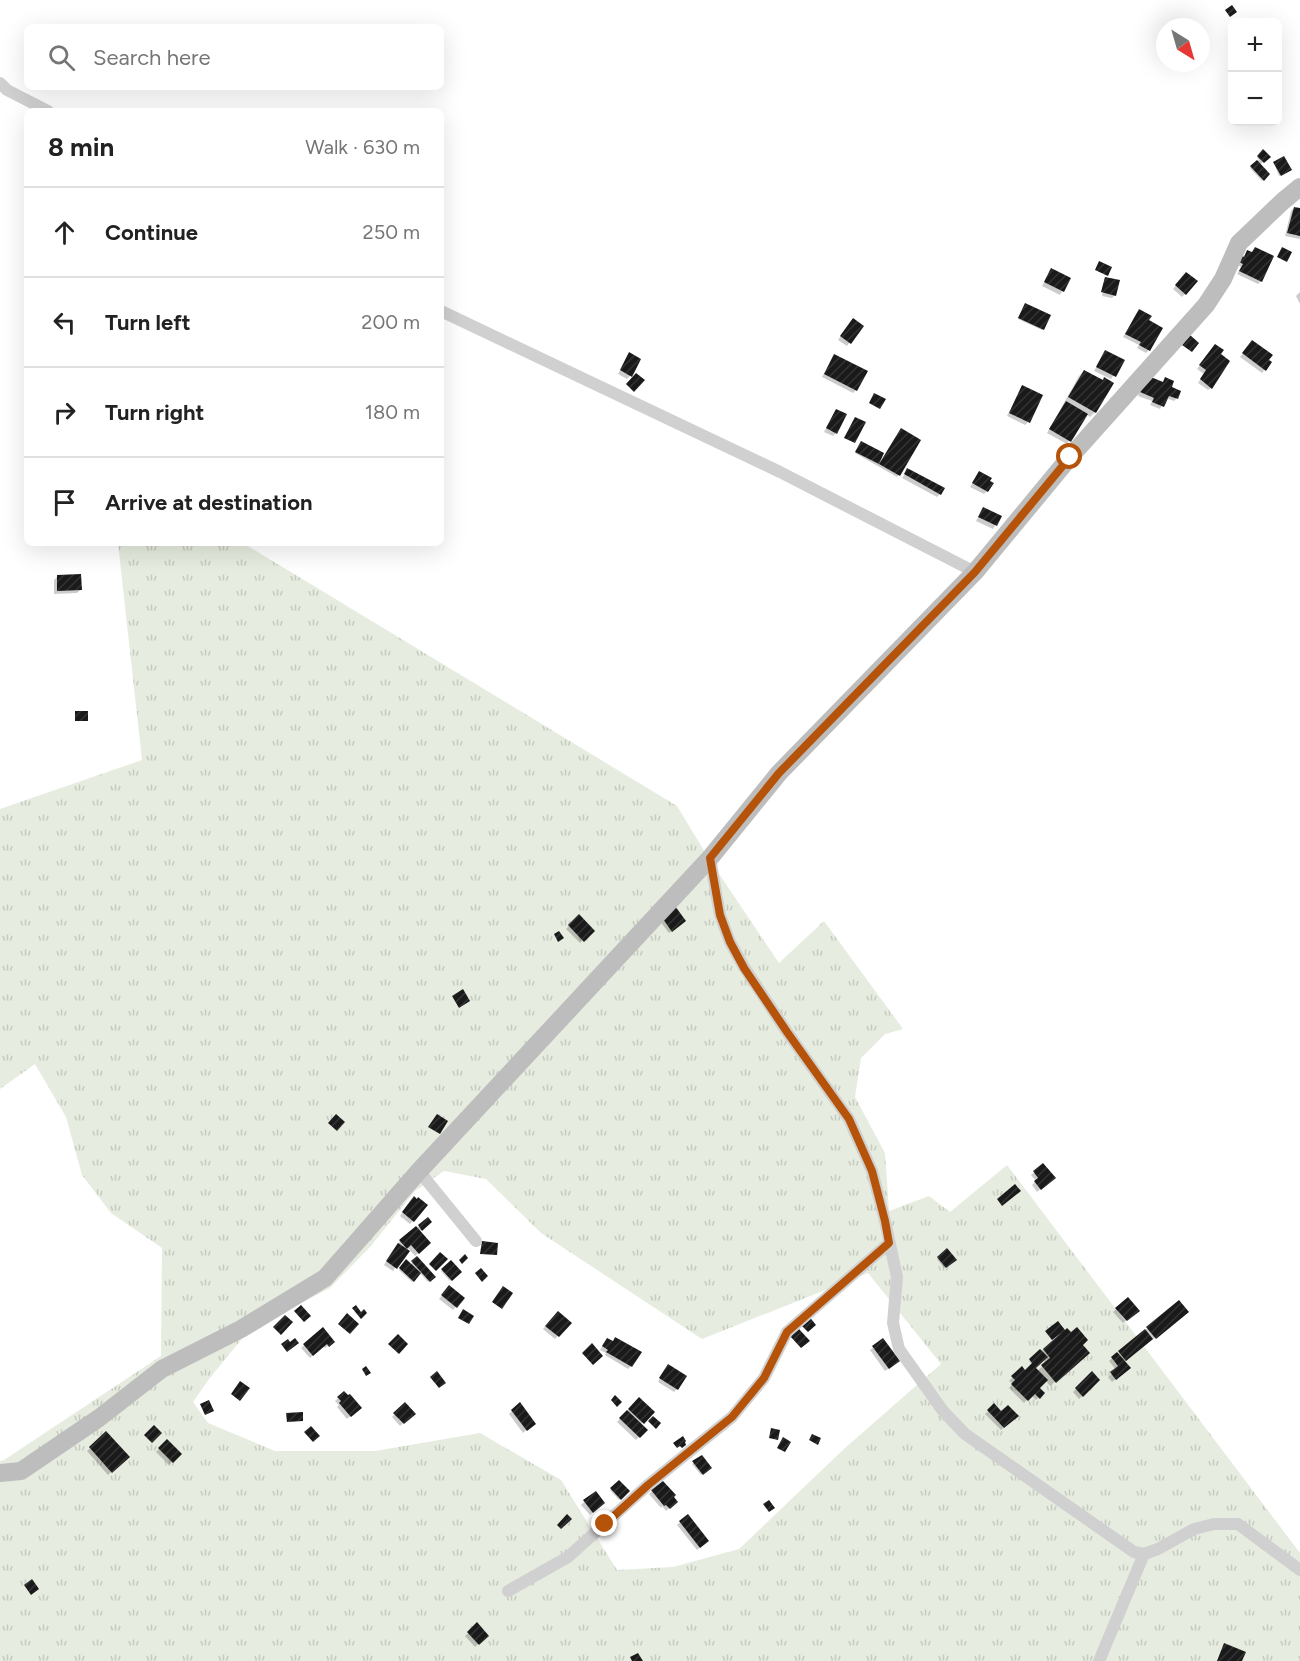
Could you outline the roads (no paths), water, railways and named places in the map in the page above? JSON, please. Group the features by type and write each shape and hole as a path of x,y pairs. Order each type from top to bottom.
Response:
{"street":[{"path":"0,83 7,90 42,108"},
{"path":"0,1473 21,1471 99,1418 162,1369 242,1329 325,1278 419,1171 710,858 779,773 975,572 1070,457 1206,305 1223,279 1239,243 1300,187"},
{"path":"444,312 780,472 975,572"},
{"path":"710,858 720,915 730,942 744,968 787,1032 849,1119 872,1171 897,1277 893,1323 899,1348 943,1411 965,1434 1134,1552 1144,1554 1158,1549 1194,1529 1214,1524 1238,1524 1300,1570"},
{"path":"419,1171 476,1241"},
{"path":"508,1591 568,1557 648,1485 732,1417 764,1378 787,1332 889,1243"},
{"path":"1099,1661 1144,1554"}]}
